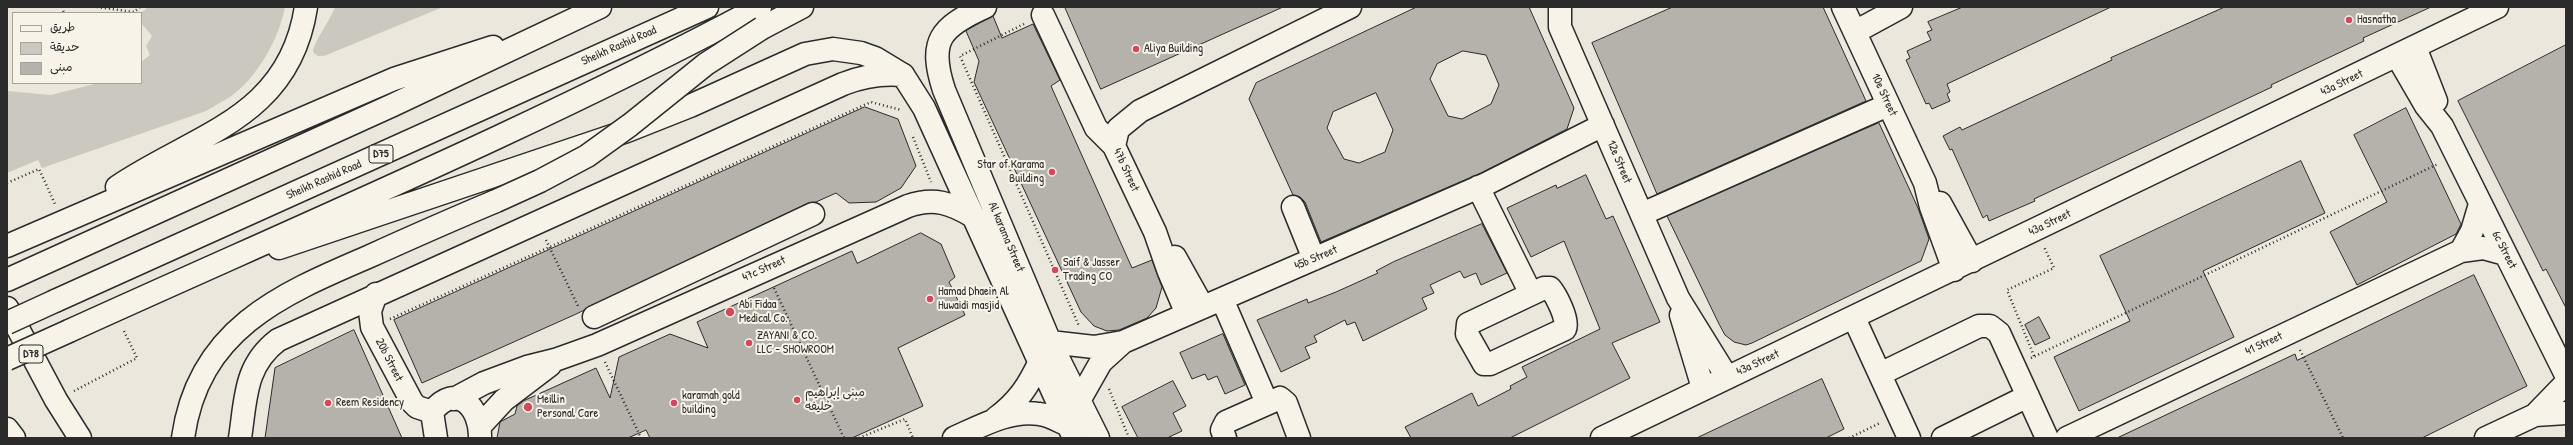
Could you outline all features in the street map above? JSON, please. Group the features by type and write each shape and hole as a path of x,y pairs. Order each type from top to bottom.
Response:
{"main road":[{"path":"89,211 128,180 221,130 254,105 281,71 292,52 306,7"},
{"path":"7,280 541,36 600,7"},
{"name":"Sheikh Rashid Road","path":"7,323 707,7"},
{"path":"7,359 542,117 684,48 761,17 802,7"},
{"name":"Al karama Street","path":"985,7 963,16 945,31 936,54 944,90 1050,342 1080,399 1098,438"},
{"name":"47b Street","path":"1299,438 1286,403 1283,399 1272,401 1211,304 1155,232 1114,146 1118,129 1128,119 1140,111 1158,104 1350,7"},
{"name":"12e Street","path":"1544,7 1550,20 1560,17 1606,132 1678,298 1727,377"},
{"path":"1848,17 1873,7"},
{"path":"1848,17 1902,7"},
{"name":"43a Street","path":"1602,438 1703,388 1963,266 2497,7"},
{"path":"1043,15 1096,128 1114,146"},
{"path":"183,438 190,407 208,368 220,350 250,318 293,290 540,181 587,156 630,125 706,64 761,17"},
{"name":"10e Street","path":"1848,17 1925,183 1931,207 1963,266"},
{"path":"7,246 394,79 467,54 541,36"},
{"path":"236,255 293,245 563,155 690,106 805,54 833,49 861,53 875,58 903,75"},
{"name":"6c Street","path":"2406,52 2426,106 2442,126 2566,375"},
{"path":"240,438 248,382 252,370 268,348 290,334 376,294 539,224 854,80 878,74 903,75"},
{"name":"Al karama Street","path":"903,75 924,108 1072,432"},
{"path":"1642,214 1888,105"},
{"name":"45b Street","path":"1050,342 1094,347 1123,342 1606,132"},
{"path":"1482,186 1535,292"},
{"name":"47c Street","path":"432,412 441,403 454,399 484,383 527,367 555,360 597,345 924,200 942,202 959,208 974,217"},
{"path":"2461,251 2472,231 2480,204"},
{"path":"1293,207 1314,259"},
{"path":"594,317 813,214"},
{"name":"41 Street","path":"2067,438 2461,251 2483,248 2505,254"},
{"path":"692,272 703,297"},
{"name":"20b Street","path":"376,294 370,311 372,327 412,402 417,407 432,412"},
{"name":"12e Street","path":"1678,298 1683,324 1703,388"},
{"name":"D78","path":"7,308 56,400 80,438"},
{"path":"1854,318 1909,438"},
{"path":"1880,374 1984,324 1990,326 1998,333 2047,438"},
{"name":"45b Street","path":"1080,399 1100,362 1123,342"},
{"name":"47c Street","path":"480,432 504,400 540,375 555,360"},
{"path":"994,420 1017,401 1031,381 1040,361"},
{"path":"2536,415 2566,383"},
{"path":"1943,438 2028,396"},
{"path":"454,399 468,403 479,417 480,432"},
{"path":"1225,438 1222,430 1226,422 1272,401"},
{"path":"432,412 436,438"},
{"path":"954,438 994,420 1027,413 1040,414 1072,432"},
{"path":"2486,438 2536,415 2566,413"},
{"path":"7,429 14,438"}],"path":[{"path":"97,7 134,12 140,7"},
{"path":"1043,15 960,56 1081,331"},
{"path":"372,327 871,102 902,110 905,117"},
{"path":"911,132 932,182 924,184"},
{"path":"2014,366 2457,155"},
{"path":"7,183 39,169 50,192"},
{"path":"2034,356 2007,290 2054,268 2036,230"},
{"path":"766,269 844,438"},
{"path":"87,384 137,358 125,332"},
{"path":"2290,332 2343,438"},
{"path":"1109,384 1111,398 1129,438"},
{"path":"1849,438 1898,414"},
{"path":"859,438 905,419 913,438"}],"green space":[{"path":"148,7 285,7 278,32 258,69 240,89 227,99 206,111 42,168 38,160 7,173 7,91 51,95 94,84 142,84 142,61 150,55 146,46 152,36 142,24 142,12"},
{"path":"335,7 443,7 324,56 318,56 313,52 314,48"}],"building":[{"name":"Aliya Building","path":"1065,7 1283,7 1101,89"},
{"path":"1417,7 1529,7 1574,108 1567,129 1481,173 1321,242 1305,202 1300,197 1293,195 1249,99 1256,83","holes":["1463,51 1486,55 1499,85 1491,104 1462,119 1448,116 1430,79 1437,64","1376,93 1393,130 1385,152 1359,163 1344,159 1327,128 1333,112"]},
{"path":"1673,7 1823,7 1866,101 1657,194 1592,43"},
{"path":"1963,7 2111,7 1947,84 1950,92 1947,94 1950,101 1932,109 1929,103 1926,104 1906,60 1910,58 1907,51 1931,40 1927,32 1932,30 1928,22"},
{"path":"2225,7 2431,7 2363,38 2364,41 2271,85 2272,87 2034,199 2035,201 1989,221 1987,215 1983,218 1952,149 1950,150 1943,136 1960,127 1962,130 2112,60 2111,58"},
{"name":"Star of Karama Building","path":"993,16 1002,38 1033,24 1060,80 1051,86 1132,268 1152,260 1162,287 1156,308 1147,318 1119,330 1107,331 1094,326 1081,312 974,82 979,61 966,31"},
{"path":"2566,45 2566,308 2546,269 2543,271 2458,101"},
{"path":"865,107 898,119 916,166 901,188 876,202 849,203 836,193 816,202 808,203 574,315 422,383 394,320"},
{"path":"2406,108 2461,224 2456,234 2357,285 2330,232 2387,202 2354,135"},
{"path":"1879,123 1918,208 1929,239 1921,261 1752,343 1746,345 1734,342 1725,335 1719,324 1667,216"},
{"path":"2301,161 2325,213 2203,271 2234,337 2079,411 2054,357 2130,321 2100,256"},
{"path":"1586,175 1606,219 1613,216 1660,322 1612,343 1630,378 1510,438 1411,438 1405,427 1472,393 1478,406 1511,389 1510,386 1527,377 1522,367 1600,329 1564,241 1531,257 1507,208 1556,185 1557,188"},
{"path":"1482,224 1507,273 1481,285 1476,273 1464,278 1460,271 1430,285 1434,293 1422,298 1427,309 1363,341 1355,322 1347,325 1345,320 1314,336 1317,342 1305,347 1310,358 1281,372 1257,320 1307,299 1308,303 1336,292 1378,273 1376,271 1393,262"},
{"path":"921,233 941,244 955,277 949,282 965,315 898,348 923,406 852,438 650,438 646,430 628,438 497,438 500,422 515,414 517,406 523,401 596,368 610,398 619,357 670,334 708,348 697,322 852,251 857,263"},
{"path":"2474,275 2527,386 2422,438 2117,438 2295,354 2297,360"},
{"path":"2039,317 2050,338 2035,345 2025,325"},
{"name":"Reem Residency","path":"354,330 402,438 265,438 275,368"},
{"path":"1223,334 1245,385 1225,394 1217,376 1208,380 1205,374 1192,379 1180,353"},
{"path":"1822,379 1844,429 1826,438 1697,438"},
{"path":"1173,381 1186,406 1173,413 1182,431 1167,438 1138,438 1122,407"}],"place":[{"name":"Hasnatha","path":"2349,20"},
{"name":"Aliya Building","path":"1136,49"},
{"name":"Star of Karama Building","path":"1052,172"},
{"name":"Saif & Jasser Trading CO","path":"1055,270"},
{"name":"Hamad Dhaein Al Huwaidi masjid","path":"930,299"},
{"name":"Abi Fidaa Medical Co.","path":"730,312"},
{"name":"ZAYANI & CO. LLC - SHOWROOM","path":"749,343"},
{"name":"مبنى إبراهيم خليفه","path":"797,400"},
{"name":"Reem Residency","path":"328,403"},
{"name":"karamah gold building","path":"674,403"},
{"name":"Meillin Personal Care","path":"528,407"}]}
